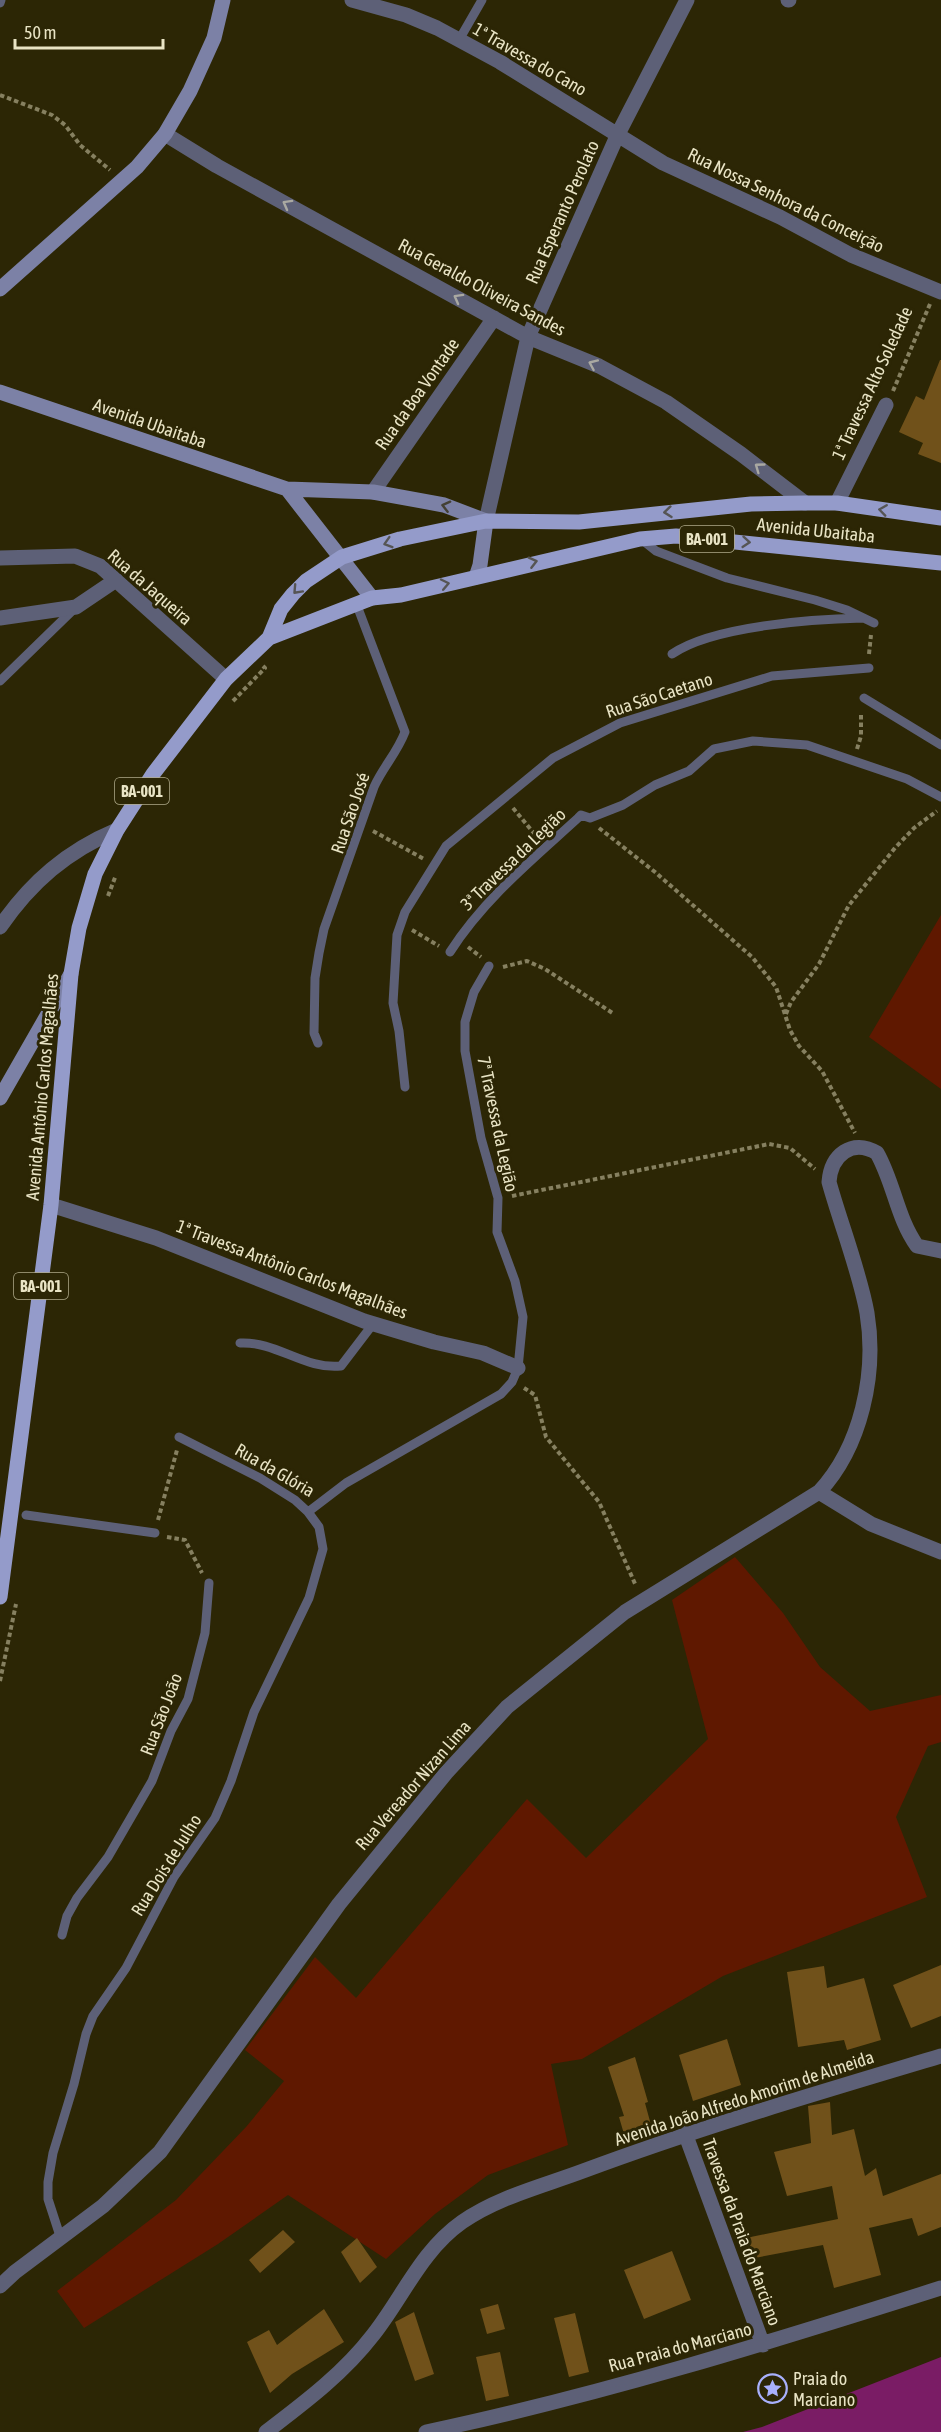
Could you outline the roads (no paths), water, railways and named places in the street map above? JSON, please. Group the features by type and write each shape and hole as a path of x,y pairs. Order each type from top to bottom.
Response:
{"main road":[{"path":"0,289 121,181 165,134 190,91 214,38 223,0"},
{"name":"Avenida Ubaitaba","path":"0,392 287,489 373,492 444,505 486,521"},
{"path":"287,489 372,598"},
{"name":"Avenida Ubaitaba","path":"342,557 400,539 486,521 579,522 751,504 805,503 837,503 941,518"},
{"path":"476,577 480,565 486,521"},
{"name":"Avenida Ubaitaba","path":"372,598 400,595 640,539 676,536 941,563"},
{"name":"Avenida Antônio Carlos Magalhães","path":"269,638 281,609 293,594 306,580 342,557"},
{"name":"Avenida Antônio Carlos Magalhães","path":"0,1597 51,1205 71,974 79,928 95,874 117,830 153,774 225,678 269,638 372,598"},
{"path":"0,1098 71,974"}],"street":[{"name":"1ª Travessa do Cano","path":"352,0 406,15 459,40 618,134"},
{"name":"Rua Esperanto Perolato","path":"486,521 528,337 618,134 687,0"},
{"name":"Rua Geraldo Oliveira Sandes","path":"165,134 217,166 528,337 599,366 666,402 741,454 805,503"},
{"name":"Rua Nossa Senhora da Conceição","path":"618,134 663,163 780,217 851,255 939,286"},
{"name":"Rua da Boa Vontade","path":"373,492 494,318"},
{"name":"1ª Travessa Alto Soledade","path":"837,503 886,405"},
{"name":"Rua da Jaqueira","path":"0,558 75,556 100,566 225,678"},
{"path":"0,618 76,607 116,580"},
{"path":"0,927 36,881 65,856 92,840 117,830"},
{"name":"Rua Vereador Nizan Lima","path":"0,2286 103,2206 160,2152 339,1904 446,1773 507,1707 625,1612 819,1492 831,1479 850,1444 867,1389 870,1352 867,1312 829,1182 830,1167 834,1160 849,1150 862,1147 877,1153 890,1175 905,1229 917,1246 941,1251"},
{"name":"1ª Travessa Antônio Carlos Magalhães","path":"51,1205 156,1238 373,1324 434,1342 483,1353 515,1375"},
{"path":"819,1492 871,1524 941,1552"},
{"name":"Avenida João Alfredo Amorim de Almeida","path":"266,2432 318,2392 352,2359 373,2334 429,2251 463,2222 539,2187 685,2133 941,2056"},
{"name":"Travessa da Praia do Marciano","path":"685,2133 763,2345"},
{"name":"Rua Praia do Marciano","path":"426,2432 569,2398 763,2345 941,2288"}],"lane":[{"path":"459,40 482,0"},
{"path":"640,539 656,551 727,578 815,600 870,621 809,620 743,630 685,645 672,654"},
{"name":"Rua São José","path":"318,1043 315,1033 315,978 324,929 382,770 398,752 405,732 357,603"},
{"path":"0,681 76,607"},
{"name":"Rua São Caetano","path":"405,1087 393,1003 396,935 432,864 446,846 553,758 601,731 639,716 772,676 869,668"},
{"path":"864,698 941,745"},
{"name":"3ª Travessa da Legião","path":"450,951 500,889 581,815 590,818 623,805 655,785 688,771 714,749 753,741 807,745 907,780 941,796"},
{"name":"7ª Travessa da Legião","path":"489,966 474,992 465,1022 465,1051 481,1138 498,1198 497,1232 515,1281 523,1317 515,1375"},
{"path":"240,1343 256,1342 309,1363 331,1368 341,1366 373,1324"},
{"name":"Rua da Glória","path":"179,1437 260,1478 308,1512 346,1483 501,1394 515,1375"},
{"name":"Rua Dois de Julho","path":"61,2239 48,2199 48,2182 53,2154 86,2034 93,2016 126,1968 174,1877 214,1818 231,1781 254,1712 304,1609 323,1549 318,1527 308,1512"},
{"path":"26,1515 155,1533"},
{"name":"Rua São João","path":"62,1935 67,1916 77,1898 108,1857 152,1781 171,1731 189,1699 205,1634 209,1583"}],"place":[{"name":"Praia do Marciano","path":"772,2388"}]}
